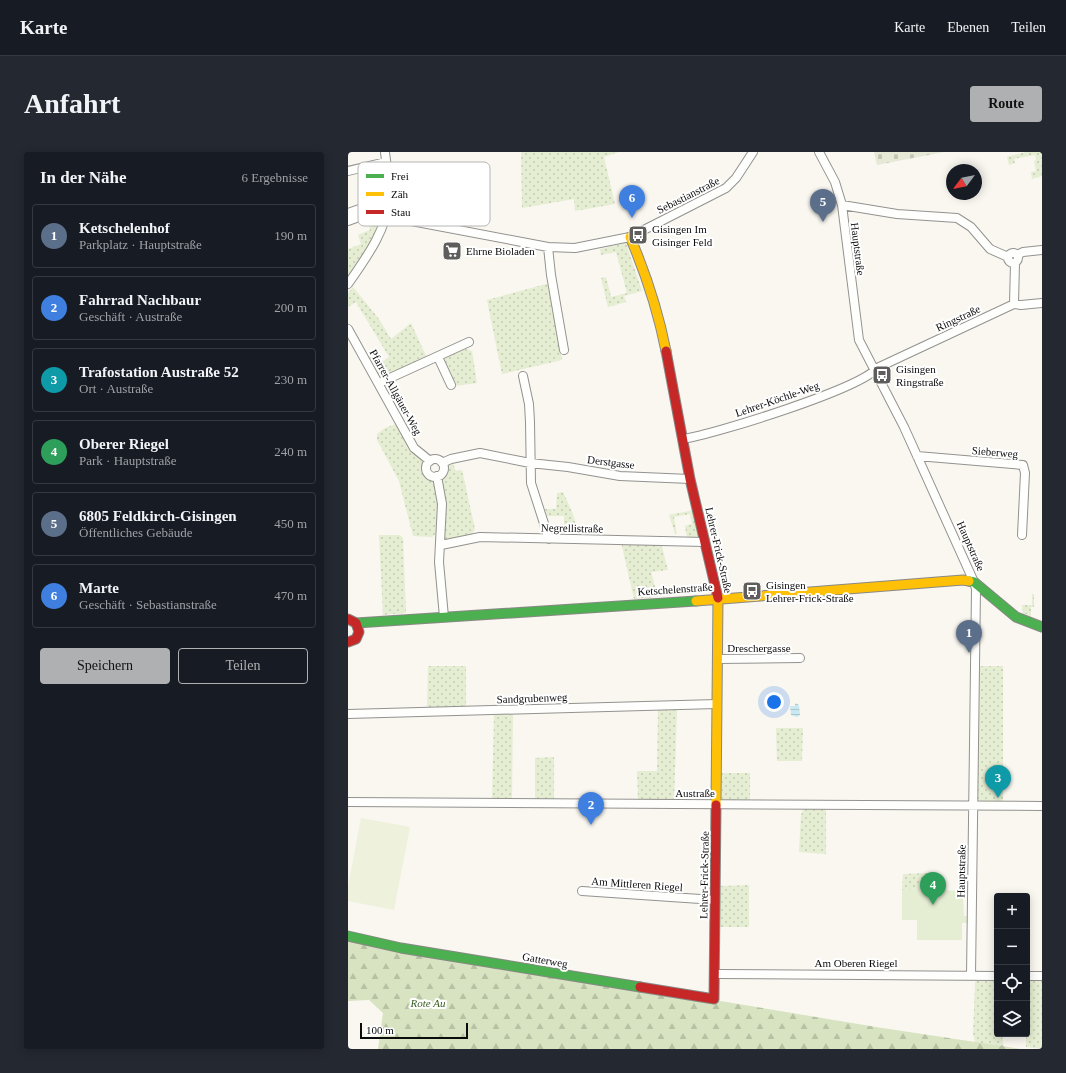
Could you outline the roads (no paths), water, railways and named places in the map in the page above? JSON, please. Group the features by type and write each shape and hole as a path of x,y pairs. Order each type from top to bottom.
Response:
{"street":[{"path":"385,152 386,162"},
{"name":"Sebastianstraße","path":"438,226 548,247 575,248 630,237 726,188 736,178 752,152"},
{"name":"Hauptstraße","path":"819,152 834,182 842,204 856,332 874,371 900,419 974,582 976,595 971,976"},
{"path":"348,170 358,168"},
{"path":"842,204 897,214 957,218 972,227 990,248 1008,257 1013,253 1016,259 1014,304 1021,305 1042,303"},
{"path":"348,213 358,209"},
{"path":"348,221 358,217"},
{"path":"348,284 375,245 382,226"},
{"name":"Lehrer-Frick-Straße","path":"630,237 641,262 659,315 690,479 717,599 718,704 715,900 716,974"},
{"path":"548,247 551,275 564,350"},
{"path":"1016,259 1023,252 1042,250"},
{"name":"Ringstraße","path":"874,371 877,368 1014,304"},
{"name":"Pfarrer-Allgäuer-Weg","path":"348,329 414,448 430,461"},
{"path":"379,383 469,342"},
{"path":"438,357 451,385"},
{"name":"Lehrer-Köchle-Weg","path":"683,440 734,426 835,391 871,374 874,371"},
{"path":"522,376 529,404 530,463 532,483 549,539"},
{"name":"Derstgasse","path":"442,463 458,457 480,453 530,463 568,467 620,476 690,479"},
{"name":"Sieberweg","path":"917,456 1023,465 1026,473 1022,535"},
{"path":"435,459 442,463 443,471 437,476 432,476 427,472 427,466 430,461 435,459"},
{"path":"437,476 442,504 439,562 444,617"},
{"name":"Negrellistraße","path":"441,546 480,537 705,542"},
{"name":"Ketschelenstraße","path":"352,622 376,622 717,599 963,580 974,582"},
{"path":"974,582 1016,617 1042,627"},
{"path":"348,643 356,639 352,622"},
{"name":"Dreschergasse","path":"718,659 800,658"},
{"name":"Sandgrubenweg","path":"348,714 718,704"},
{"name":"Austraße","path":"348,802 1042,806"},
{"name":"Am Mittleren Riegel","path":"582,891 715,900"},
{"name":"Gatterweg","path":"348,936 401,948 714,999 716,974"},
{"name":"Am Oberen Riegel","path":"716,974 994,976"},
{"path":"1030,976 1042,976"}],"water":[{"path":"795,703 799,705 800,715 797,717 791,715 790,706 795,706"}],"place":[{"name":"Marte","path":"632,218"},
{"name":"6805 Feldkirch-Gisingen","path":"823,222"},
{"name":"Gisingen Im Gisinger Feld","path":"638,235"},
{"name":"Ehrne Bioladen","path":"452,251"},
{"name":"Gisingen Ringstraße","path":"882,375"},
{"name":"Gisingen Lehrer-Frick-Straße","path":"752,591"},
{"name":"Ketschelenhof","path":"969,653"},
{"name":"Trafostation Austraße 52","path":"998,798"},
{"name":"Fahrrad Nachbaur","path":"591,825"},
{"name":"Oberer Riegel","path":"933,905"}],"park label":[{"name":"Rote Au","path":"428,1003"}]}
